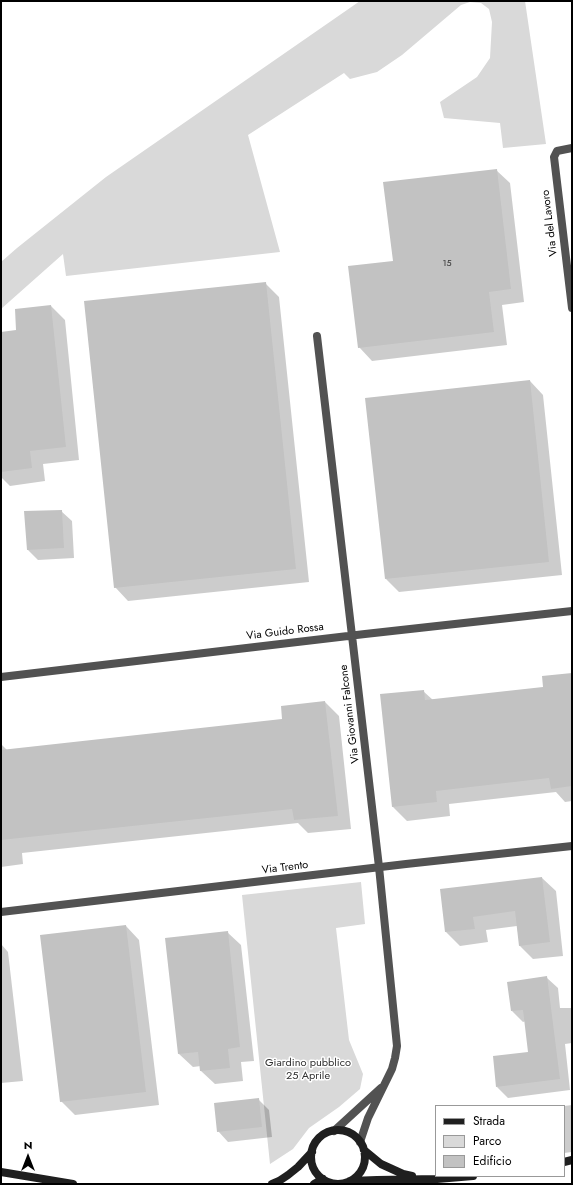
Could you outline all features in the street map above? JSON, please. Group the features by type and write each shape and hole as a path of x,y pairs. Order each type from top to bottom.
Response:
{"street":[{"name":"Via del Lavoro","path":"572,148 557,152 554,157 572,308"},
{"name":"Via Giovanni Falcone","path":"317,336 379,867 397,1046 392,1069 368,1118 360,1142"},
{"name":"Via Guido Rossa","path":"1,677 352,635 572,611"},
{"name":"Via Trento","path":"1,912 379,867 572,846"},
{"name":"Via Giovanni Falcone","path":"334,1130 383,1086"},
{"path":"350,1181 358,1176 363,1168 365,1159 364,1150 360,1142 349,1132 334,1130 326,1133 315,1144 311,1160 317,1174 331,1183 340,1184 350,1181 447,1179 464,1177"},
{"path":"364,1150 381,1164 403,1174 424,1179"},
{"path":"272,1184 279,1181 298,1167 312,1152"},
{"path":"1,1172 73,1184"},
{"path":"314,1184 323,1179"}],"green space":[{"path":"360,1 525,1 546,144 503,148 500,123 444,118 440,102 477,77 490,58 492,22 489,9 481,3 470,2 461,5 402,55 377,72 350,79 344,73 248,135 280,252 66,276 63,254 1,309 1,262 17,248 106,177"},
{"name":"Giardino pubblico 25 Aprile","path":"361,882 365,924 336,928 349,1040 363,1074 360,1089 339,1107 309,1128 293,1149 270,1164 242,895"}],"building":[{"path":"497,169 511,289 489,292 494,332 358,348 348,266 393,261 383,182"},
{"path":"266,282 296,569 114,588 84,301"},
{"path":"51,305 66,447 30,451 32,468 1,472 1,332 16,330 15,309"},
{"path":"530,380 549,562 385,579 365,398"},
{"path":"62,510 64,548 27,550 24,511"},
{"path":"572,673 572,786 551,789 549,778 436,791 437,802 392,807 380,694 424,690 425,700 543,687 542,676"},
{"path":"325,701 338,816 294,820 292,809 1,840 1,750 282,719 281,706"},
{"path":"542,877 550,942 519,946 515,911 473,917 475,929 445,932 440,889"},
{"path":"126,925 146,1092 60,1102 40,935"},
{"path":"228,931 240,1047 228,1049 230,1068 200,1071 198,1052 178,1054 165,938"},
{"path":"547,976 560,1079 496,1087 493,1056 528,1052 523,1010 511,1011 507,982"},
{"path":"259,1098 262,1127 217,1132 214,1103"}]}
